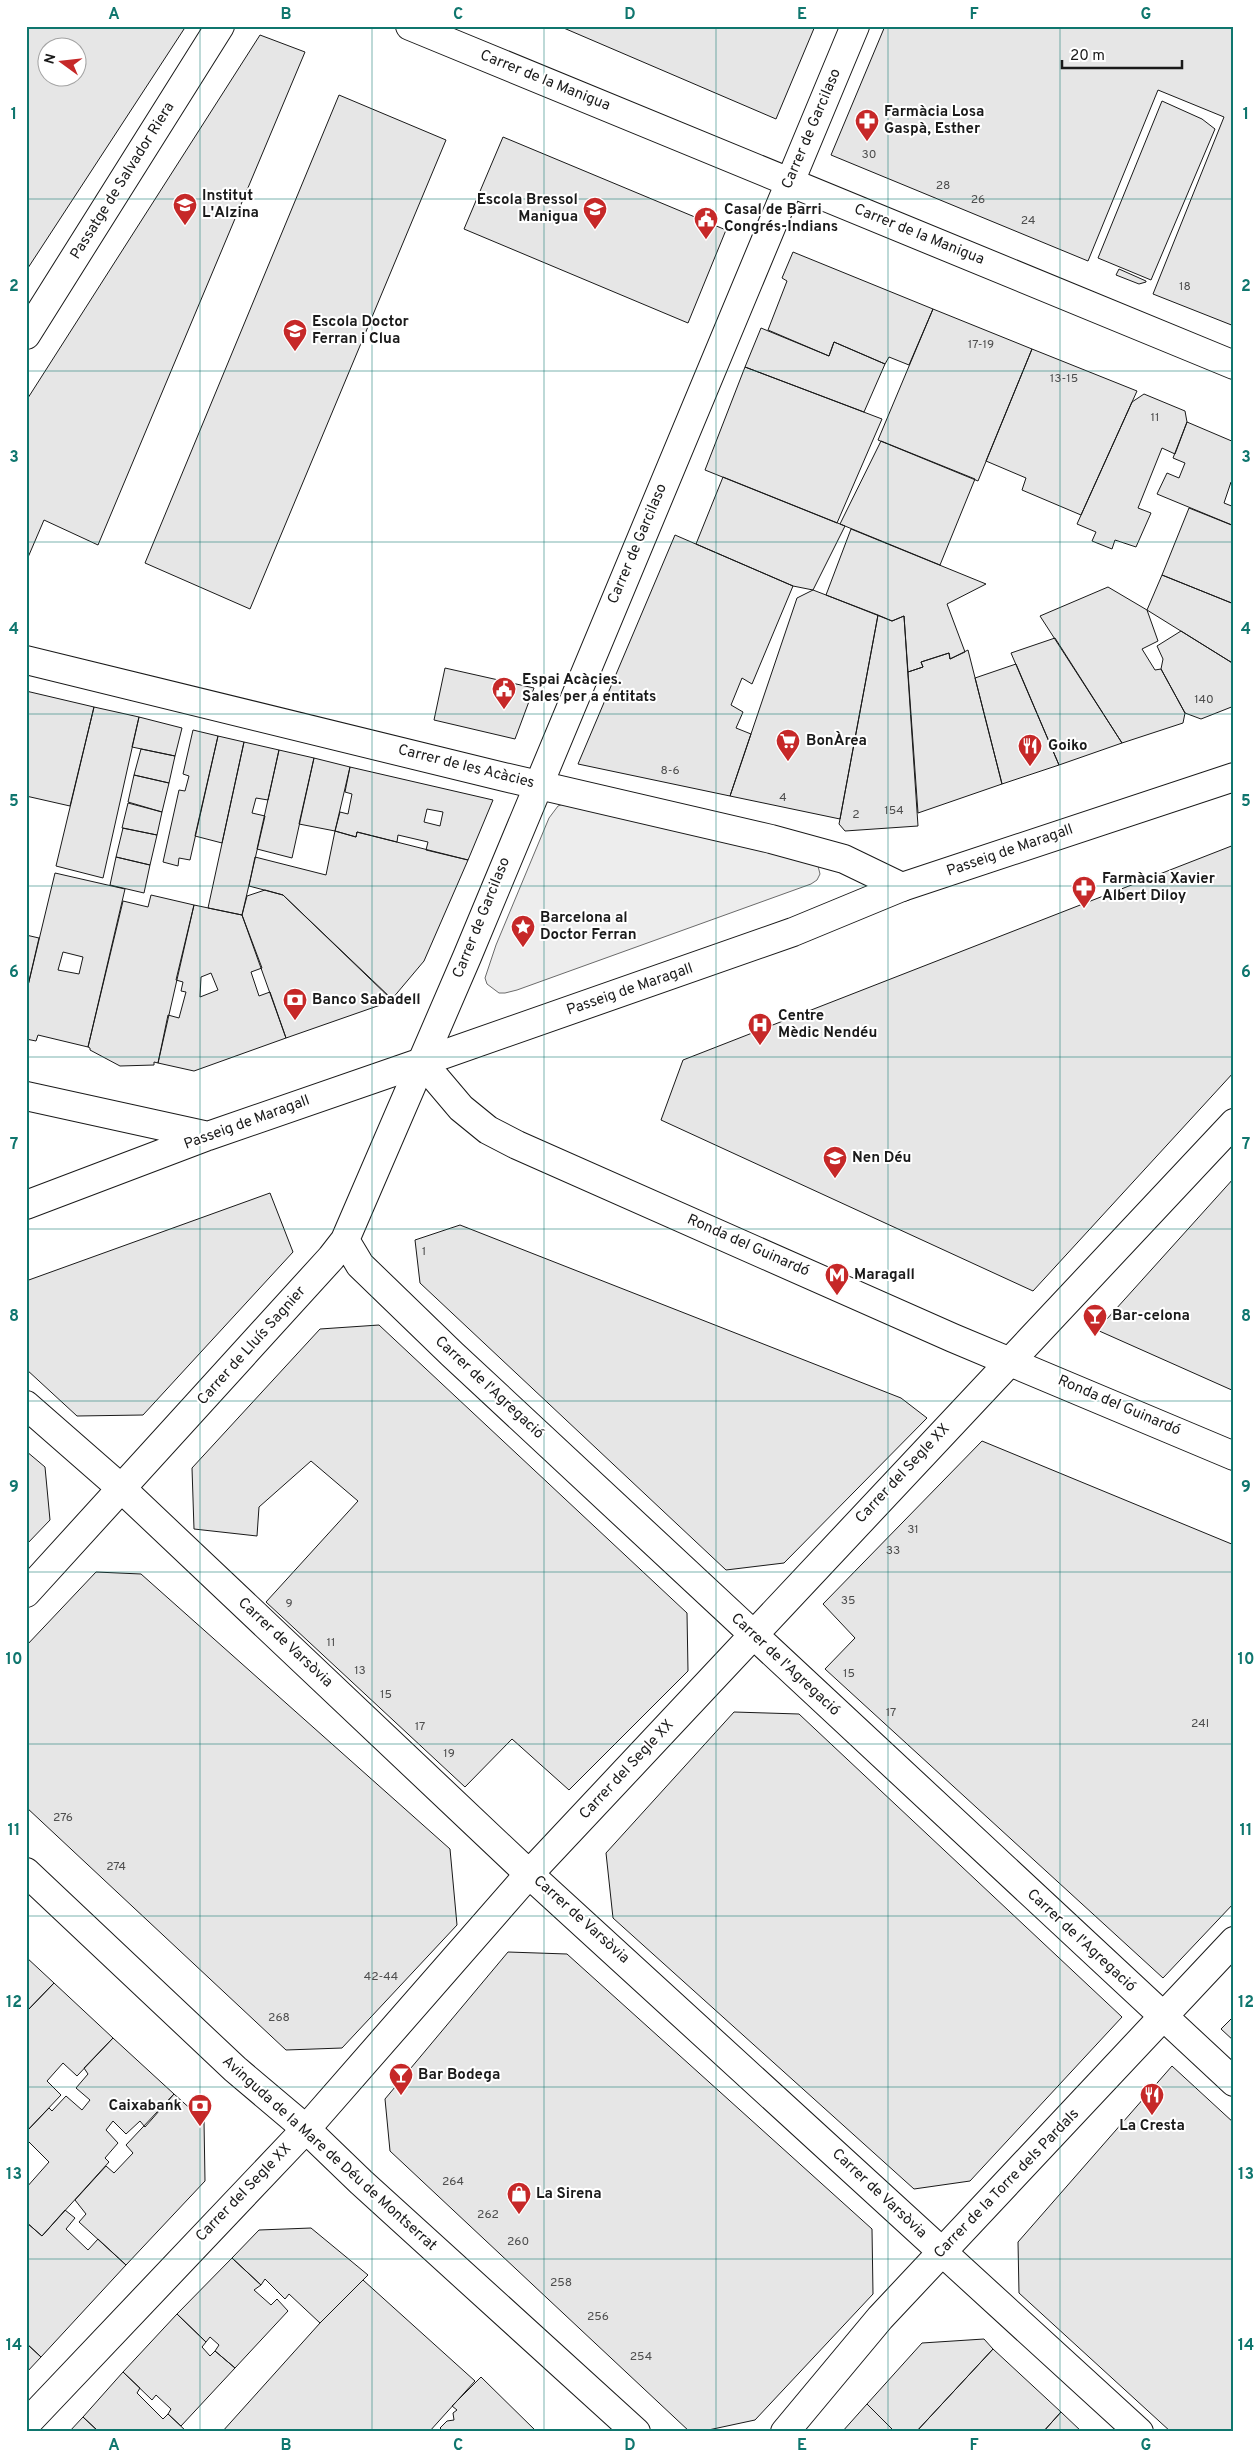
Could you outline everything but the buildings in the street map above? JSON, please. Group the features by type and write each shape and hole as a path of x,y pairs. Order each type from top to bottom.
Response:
{"street":[{"name":"Passatge de Salvador Riera","path":"26,335 220,26"},
{"name":"Carrer de la Manigua","path":"410,26 1234,364"},
{"name":"Carrer de Garcilaso","path":"422,1062 855,26"},
{"name":"Carrer de les Acàcies","path":"26,660 789,844 844,859 902,887"},
{"name":"Passeig de Maragall","path":"26,1204 208,1136 793,932 902,887 1234,777"},
{"name":"Carrer de Lluís Sagnier","path":"26,1593 345,1240 422,1062"},
{"name":"Ronda del Guinardó","path":"422,1062 461,1108 488,1130 510,1142 953,1338 1234,1456"},
{"path":"26,1096 208,1136"},
{"name":"Carrer del Segle XX","path":"26,2424 306,2129 529,1874 1234,1123"},
{"name":"Carrer de l'Agregació","path":"345,1240 360,1265 452,1354 1234,2082"},
{"name":"Carrer de Varsòvia","path":"26,1405 122,1489 529,1874 879,2192 1138,2432"},
{"name":"Avinguda de la Mare de Déu de Montserrat","path":"26,1872 234,2069 306,2129 376,2196 636,2432"},
{"name":"Carrer de la Torre dels Pardals","path":"785,2432 880,2318 1234,1941"}],"shaded area":[{"path":"563,804 811,860 818,866 820,874 817,880 811,884 517,990 499,993 487,984 485,978 496,945 549,818 558,806"}],"place":[{"name":"Farmàcia Losa Gaspà, Esther","path":"867,142"},
{"name":"Institut L'Alzina","path":"185,226"},
{"name":"Escola Bressol Manigua","path":"595,230"},
{"name":"Casal de Barri Congrés-Indians","path":"706,240"},
{"name":"Escola Doctor Ferran i Clua","path":"295,352"},
{"name":"Espai Acàcies. Sales per a entitats","path":"504,710"},
{"name":"BonÀrea","path":"788,762"},
{"name":"Goiko","path":"1030,767"},
{"name":"Farmàcia Xavier Albert Diloy","path":"1084,909"},
{"name":"Barcelona al Doctor Ferran","path":"523,948"},
{"name":"Banco Sabadell","path":"295,1021"},
{"name":"Centre Mèdic Nendéu","path":"760,1046"},
{"name":"Nen Déu","path":"835,1179"},
{"name":"Maragall","path":"837,1296"},
{"name":"Bar-celona","path":"1095,1337"},
{"name":"Bar Bodega","path":"401,2096"},
{"name":"La Cresta","path":"1152,2116"},
{"name":"Caixabank","path":"200,2127"},
{"name":"La Sirena","path":"519,2215"}]}
